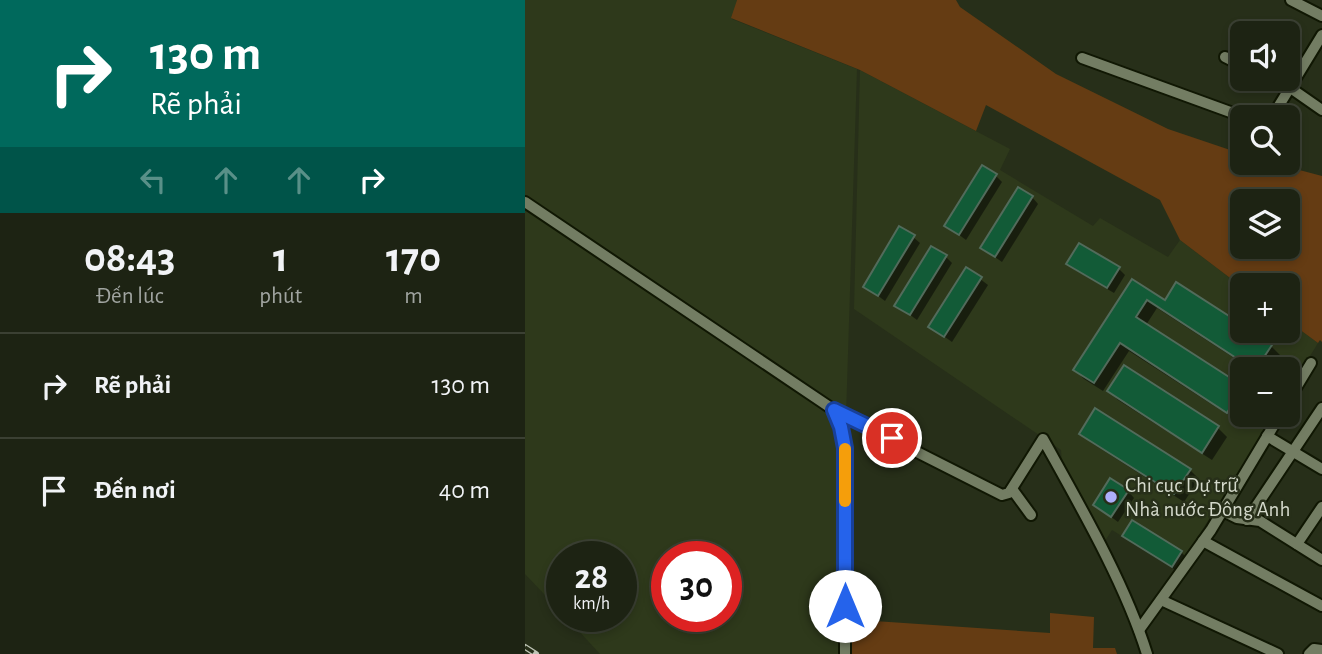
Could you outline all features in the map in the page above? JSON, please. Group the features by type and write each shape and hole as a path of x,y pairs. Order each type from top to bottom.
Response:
{"street":[{"path":"1291,0 1322,16"},
{"path":"1300,69 1322,35"},
{"path":"1225,57 1230,59"},
{"path":"1082,58 1230,112"},
{"path":"1293,91 1322,110"},
{"path":"525,202 834,410 1002,495 1012,489 1043,439 1104,555 1139,630 1147,654"},
{"path":"1300,381 1311,363"},
{"path":"1247,520 1322,408"},
{"path":"834,410 845,448 845,654"},
{"path":"1139,630 1223,511 1273,427"},
{"path":"1268,436 1322,469"},
{"path":"1012,489 1031,515"},
{"path":"1297,544 1322,507"},
{"path":"1223,511 1237,518 1260,521 1322,560"},
{"path":"1203,541 1322,606"},
{"path":"1161,600 1278,654"},
{"path":"1309,654 1314,649 1322,650"}],"shaded area":[{"path":"525,0 737,0 732,19 857,69 845,448 845,654 600,654 580,632 637,632 637,541 546,541 546,596 525,574"},
{"path":"737,0 956,0 960,7 1056,74 1168,129 1230,150 1230,175 1300,175 1300,170 1322,176 1322,342 1320,340 1318,343 1300,330 1300,273 1230,273 1230,278 1180,240 1160,200 986,105 976,131 860,70 731,18"},
{"path":"860,70 1010,149 1000,170 1093,226 1100,218 1168,257 1180,240 1230,278 1230,343 1300,343 1300,330 1318,343 1300,372 1300,357 1230,357 1230,427 1266,427 1177,570 1112,530 1103,544 1062,463 1061,450 854,309"},
{"path":"1050,613 1094,617 1093,648 1115,648 1117,654 845,654 845,619 1050,633"}],"building":[{"path":"982,165 997,174 959,235 944,226"},
{"path":"1018,187 1033,196 995,257 980,248"},
{"path":"899,226 915,235 878,296 863,287"},
{"path":"1079,243 1120,267 1107,288 1066,264"},
{"path":"931,246 947,255 910,315 894,306"},
{"path":"966,267 982,277 944,337 928,327"},
{"path":"1132,279 1165,300 1176,282 1230,317 1230,343 1272,345 1264,357 1235,357 1147,300 1136,317 1230,378 1230,408 1227,413 1120,343 1094,383 1073,370"},
{"path":"1124,365 1219,426 1202,453 1107,391"},
{"path":"1095,408 1191,469 1174,494 1079,434"},
{"name":"Chi cục Dự trữ Nhà nước Đông Anh","path":"1110,478 1129,490 1111,517 1093,505"},
{"path":"1132,520 1182,551 1172,567 1122,536"}],"railway":[{"path":"525,647 536,654"}],"slow traffic":[{"path":"845,449 845,501"}],"place":[{"name":"Chi cục Dự trữ Nhà nước Đông Anh","path":"1111,497"}],"route":[{"path":"845,606 845,448 834,410 892,438"}]}
